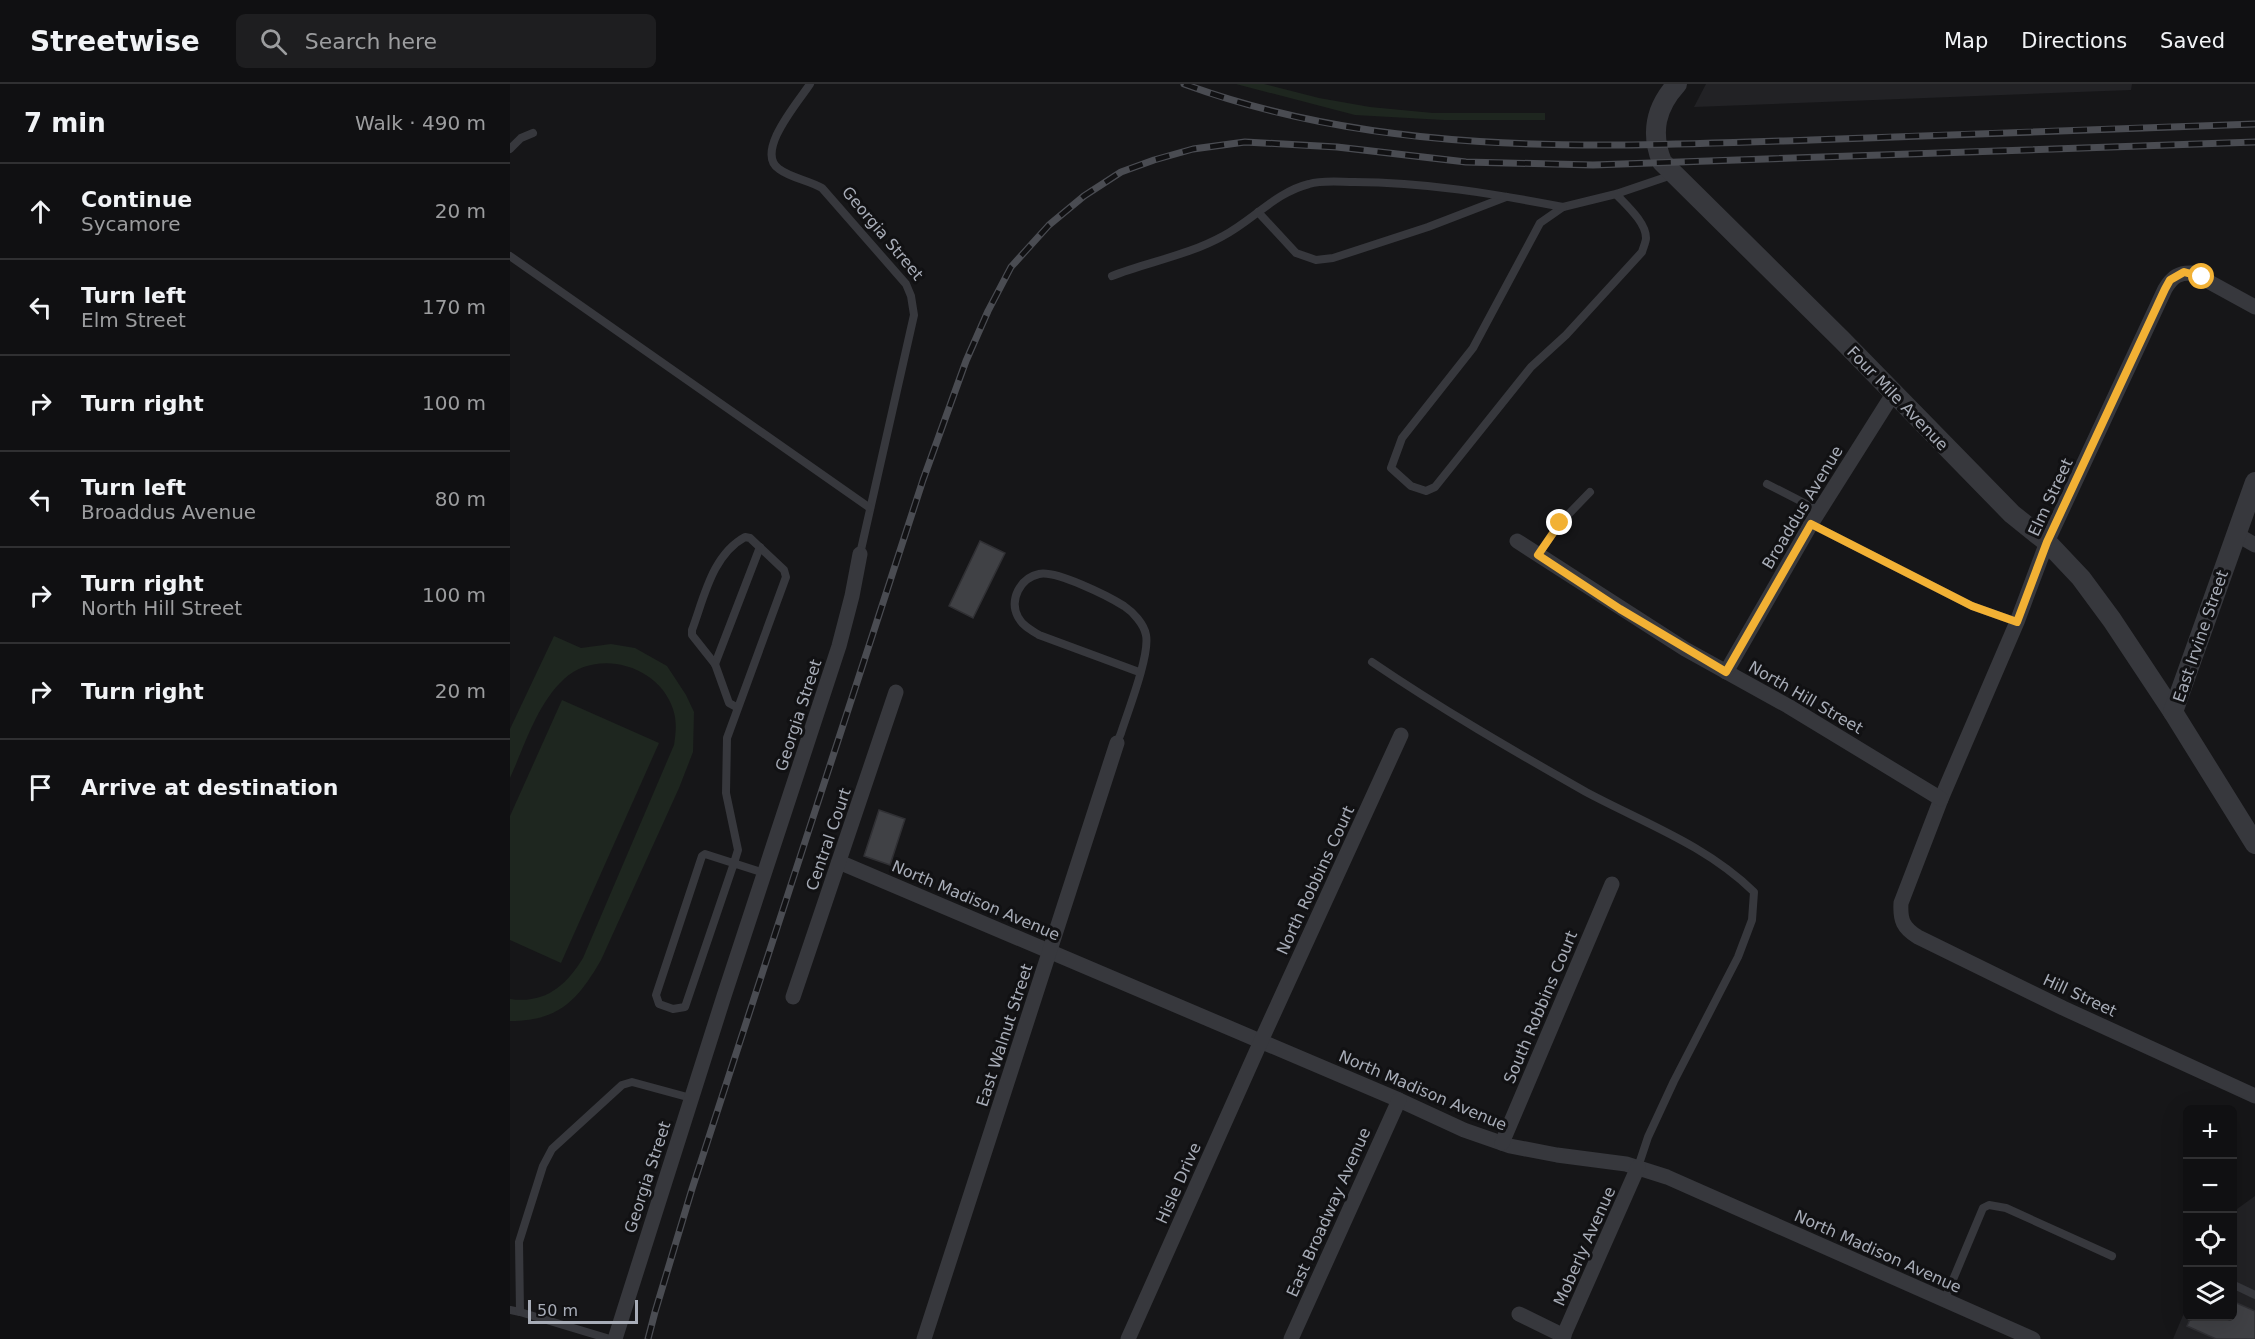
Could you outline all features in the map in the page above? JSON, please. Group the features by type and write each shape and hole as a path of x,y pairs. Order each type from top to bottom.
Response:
{"street":[{"name":"Four Mile Avenue","path":"1677,84 1662,105 1655,129 1656,145 1662,162 2013,514 2047,542 2081,578 2173,712"},
{"name":"Elm Street","path":"1941,799 2017,622 2047,542 2170,280 2184,272 2193,273 2255,307"},
{"name":"Broaddus Avenue","path":"1726,672 1815,518 1893,394"},
{"name":"East Irvine Street","path":"2255,482 2173,712 2255,844"},
{"path":"2236,534 2255,545"},
{"name":"North Hill Street","path":"1517,541 1629,615 1788,706 1941,799"},
{"name":"Georgia Street","path":"615,1339 691,1098 839,646 860,554"},
{"name":"Central Court","path":"793,998 896,692"},
{"name":"North Robbins Court","path":"1261,1041 1401,735"},
{"name":"East Walnut Street","path":"924,1339 1118,743"},
{"name":"Hill Street","path":"1941,799 1901,903 1902,924 1908,931 2063,1008 2255,1096"},
{"name":"North Madison Avenue","path":"839,862 1399,1100 1464,1130 1533,1151 1638,1167 1708,1194 2033,1339"},
{"name":"South Robbins Court","path":"1502,1143 1612,884"},
{"name":"Hisle Drive","path":"1128,1339 1261,1041"},
{"name":"East Broadway Avenue","path":"1291,1339 1399,1100"},
{"name":"Moberly Avenue","path":"1563,1338 1638,1167"},
{"path":"1519,1314 1563,1338"}],"lane":[{"name":"Georgia Street","path":"810,84 777,133 771,147 771,158 774,165 781,171 810,181 822,188 906,284 911,296 914,315 860,554"},
{"path":"510,149 521,138 533,133"},
{"path":"1616,194 1637,217 1643,228 1646,238 1642,252 1566,335 1531,367 1435,487 1426,491 1411,486 1391,468 1402,438 1473,348 1540,223 1563,207 1616,194 1673,175"},
{"path":"1112,276 1143,264 1203,247 1225,236 1280,197 1309,184 1384,182 1507,197 1563,207"},
{"path":"1258,212 1296,253 1316,260 1333,258 1428,227 1507,197"},
{"path":"510,256 870,508"},
{"path":"1767,484 1815,518 1972,606 2017,622"},
{"path":"1538,555 1560,523 1590,492"},
{"path":"738,708 729,703 715,664 692,635 692,630 720,558 735,542 745,537 750,538 784,570 786,578 727,738 726,793 738,850 734,863 685,1007 673,1009 659,1004 656,995 702,856 705,854 734,863 764,873"},
{"path":"715,664 760,548"},
{"path":"1118,743 1139,672 1146,648 1146,635 1137,618 1125,607 1061,576 1048,573 1037,574 1021,584 1016,595 1015,607 1026,627 1039,635 1139,672"},
{"path":"1372,662 1424,697 1588,792 1693,846 1733,872 1754,892 1752,920 1738,957 1670,1090 1648,1137 1638,1167"},
{"path":"520,1312 519,1242 543,1166 552,1149 622,1085 632,1082 691,1098"},
{"path":"1944,1301 1983,1208 1989,1205 2006,1208 2112,1256"},
{"path":"510,1242 519,1242"},
{"path":"2237,1286 2255,1295"},
{"path":"510,1310 610,1339"}],"shaded area":[{"path":"1236,84 1264,84 1319,98 1370,107 1433,113 1545,113 1545,120 1444,120 1355,115"},
{"path":"1706,84 2132,84 2131,90 1694,107"},
{"path":"554,636 581,648 611,644 635,648 667,666 694,712 693,752 601,960 584,986 565,1006 554,1012 542,1017 510,1021 510,999 534,999 553,991 562,985 583,958 674,745 676,722 673,709 666,694 655,681 626,666 609,663 593,664 564,679 546,700 532,726 510,778 510,729"},
{"path":"562,700 659,743 561,963 510,940 510,816"},
{"path":"2255,1196 2255,1339 2173,1339 2183,1315 2183,1321 2237,1321 2237,1209"}],"building":[{"path":"980,541 1005,553 973,618 949,606"},
{"path":"879,810 905,819 890,865 864,856"},
{"path":"2237,1303 2255,1311 2255,1339 2216,1339 2187,1326 2189,1321 2237,1321"}],"railway":[{"path":"1184,84 1260,108 1337,125 1415,136 1573,145 1652,145 2255,124"},
{"path":"648,1339 692,1189 923,480 966,361 1011,267 1049,225 1084,196 1121,172 1154,160 1193,149 1245,142 1337,147 1466,162 1593,165 2255,142"}],"route":[{"path":"1560,523 1538,555 1620,609 1726,672 1811,524 1972,606 2017,622 2047,542 2081,474 2165,289 2170,280 2184,272 2202,277"}]}
